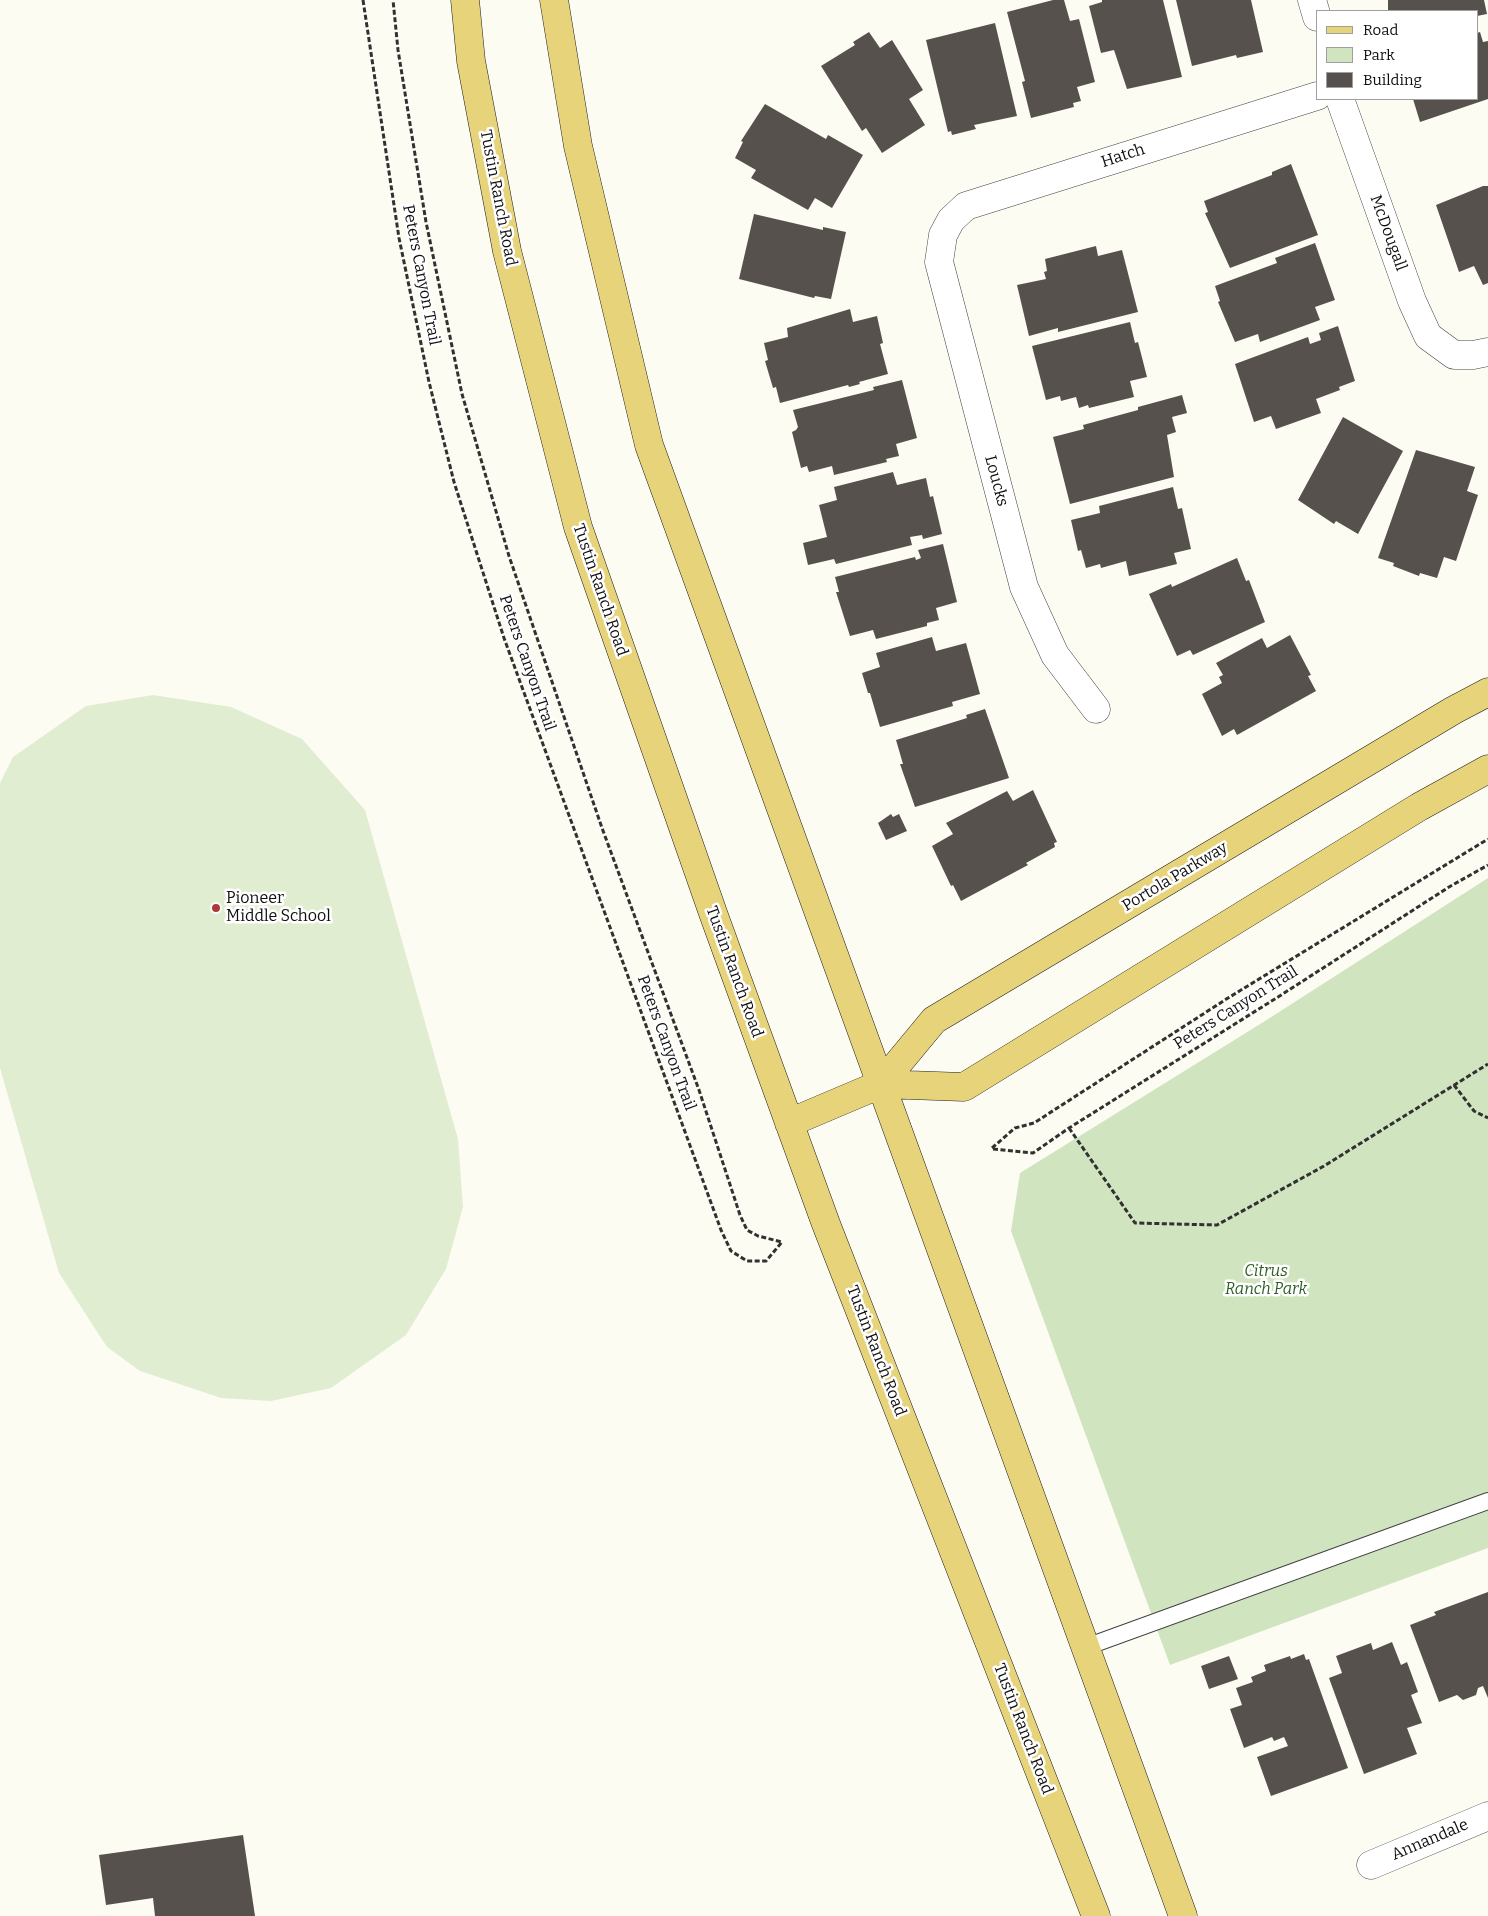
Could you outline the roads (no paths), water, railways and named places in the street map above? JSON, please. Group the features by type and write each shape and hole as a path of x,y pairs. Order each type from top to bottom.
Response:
{"main road":[{"name":"Tustin Ranch Road","path":"465,0 471,61 507,251 578,527 712,913 829,1233 1096,1916"},
{"path":"554,0 578,146 649,445 1183,1916"},
{"name":"Portola Parkway","path":"882,1084 934,1020 1454,710 1488,692"},
{"name":"Portola Parkway","path":"789,1123 882,1084 964,1086 1419,807 1488,769"}],"street":[{"path":"1312,0 1316,13"},
{"name":"Hatch","path":"943,235 951,220 966,206 1316,96"},
{"name":"McDougall","path":"1340,100 1412,301 1428,336 1454,355 1473,355 1488,352"},
{"name":"Loucks","path":"943,235 938,262 1024,587 1055,655 1096,710"},
{"name":"Annandale","path":"1371,1865 1488,1816"}],"lane":[{"path":"1086,1647 1488,1501"}],"place":[{"name":"Pioneer Middle School","path":"216,908"}],"park label":[{"name":"Citrus Ranch Park","path":"1266,1281"}]}
